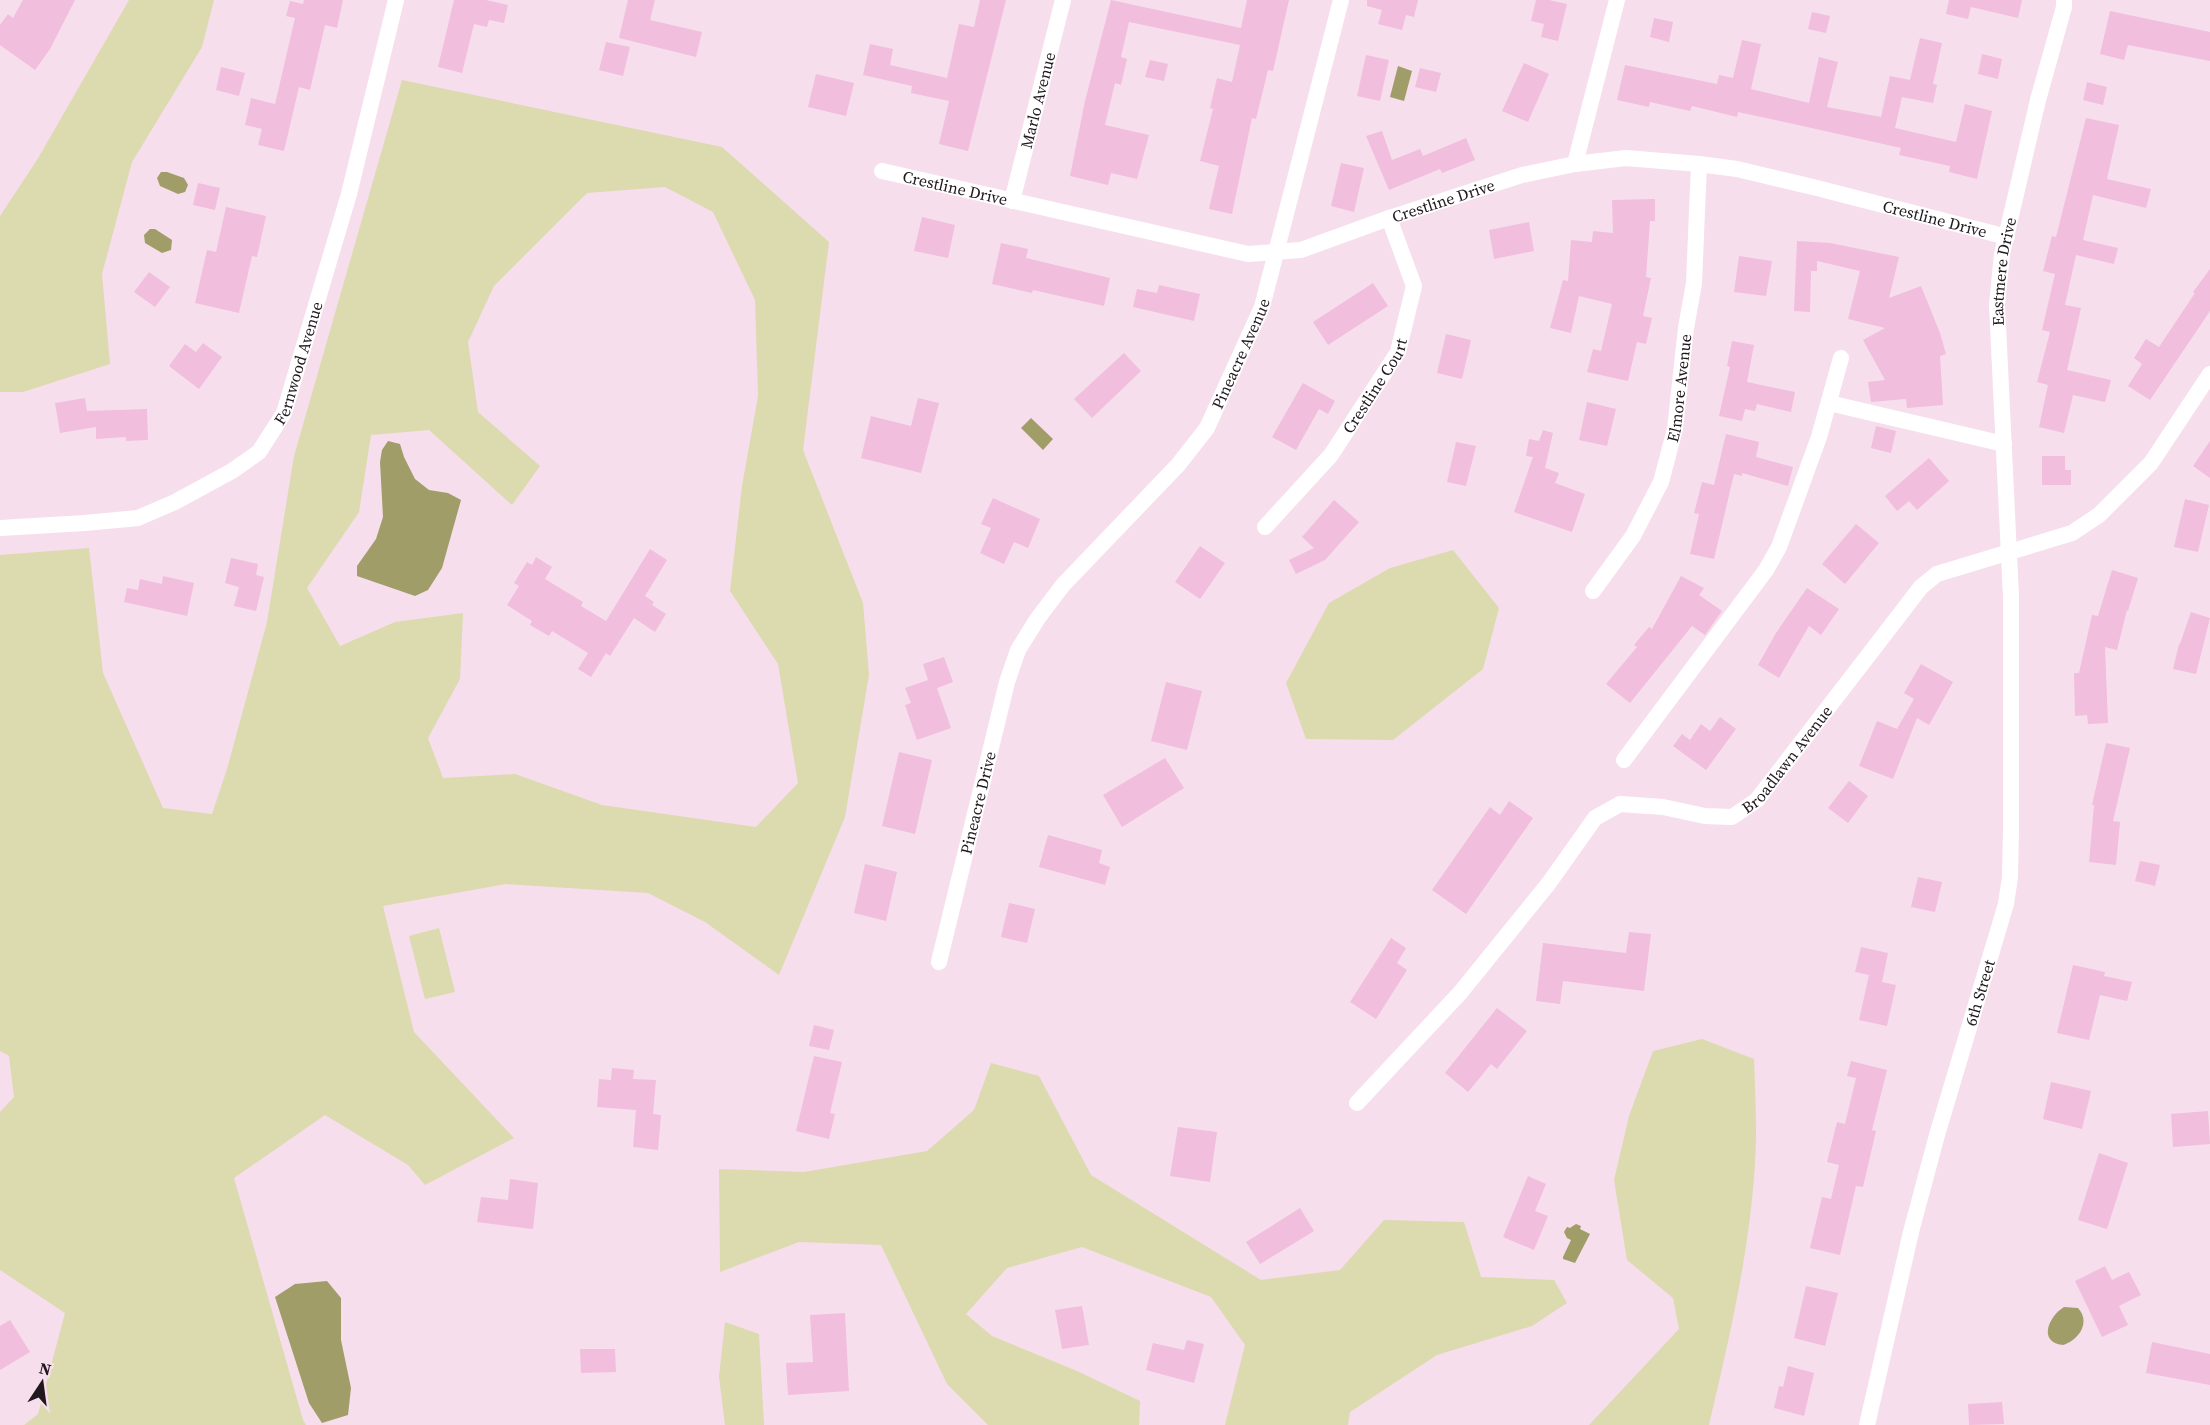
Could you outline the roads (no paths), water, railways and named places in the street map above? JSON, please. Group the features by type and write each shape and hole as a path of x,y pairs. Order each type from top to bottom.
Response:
{"street":[{"name":"Fernwood Avenue","path":"0,528 138,518 175,502 223,476 259,452 284,413 349,194 396,0"},
{"name":"Marlo Avenue","path":"1012,201 1063,0"},
{"name":"Pineacre Avenue","path":"1021,645 1063,585 1178,465 1207,428 1262,307 1341,0"},
{"path":"1575,164 1617,0"},
{"name":"Eastmere Drive","path":"2008,550 1997,305 2002,254 2064,0"},
{"name":"Crestline Drive","path":"882,171 1248,254 1301,250 1389,218 1522,175 1575,164 1626,158 1737,169 2007,237"},
{"name":"Elmore Avenue","path":"1593,591 1632,536 1661,482 1675,429 1686,328 1694,283 1699,164"},
{"name":"Crestline Court","path":"1265,527 1331,455 1398,352 1414,286 1389,218"},
{"path":"1624,760 1766,570 1779,547 1829,403 1841,358"},
{"name":"Broadlawn Avenue","path":"1357,1103 1460,993 1548,883 1595,818 1620,804 1663,807 1705,816 1732,817 1756,800 1921,587 1938,574 2008,550 2072,533 2099,516 2151,463 2210,374"},
{"path":"1829,403 2004,444"},
{"name":"6th Street","path":"1867,1425 1914,1221 1937,1135 2006,904 2010,877 2012,787 2011,597 2008,550"},
{"name":"Pineacre Drive","path":"939,962 1007,682 1021,645"}]}
